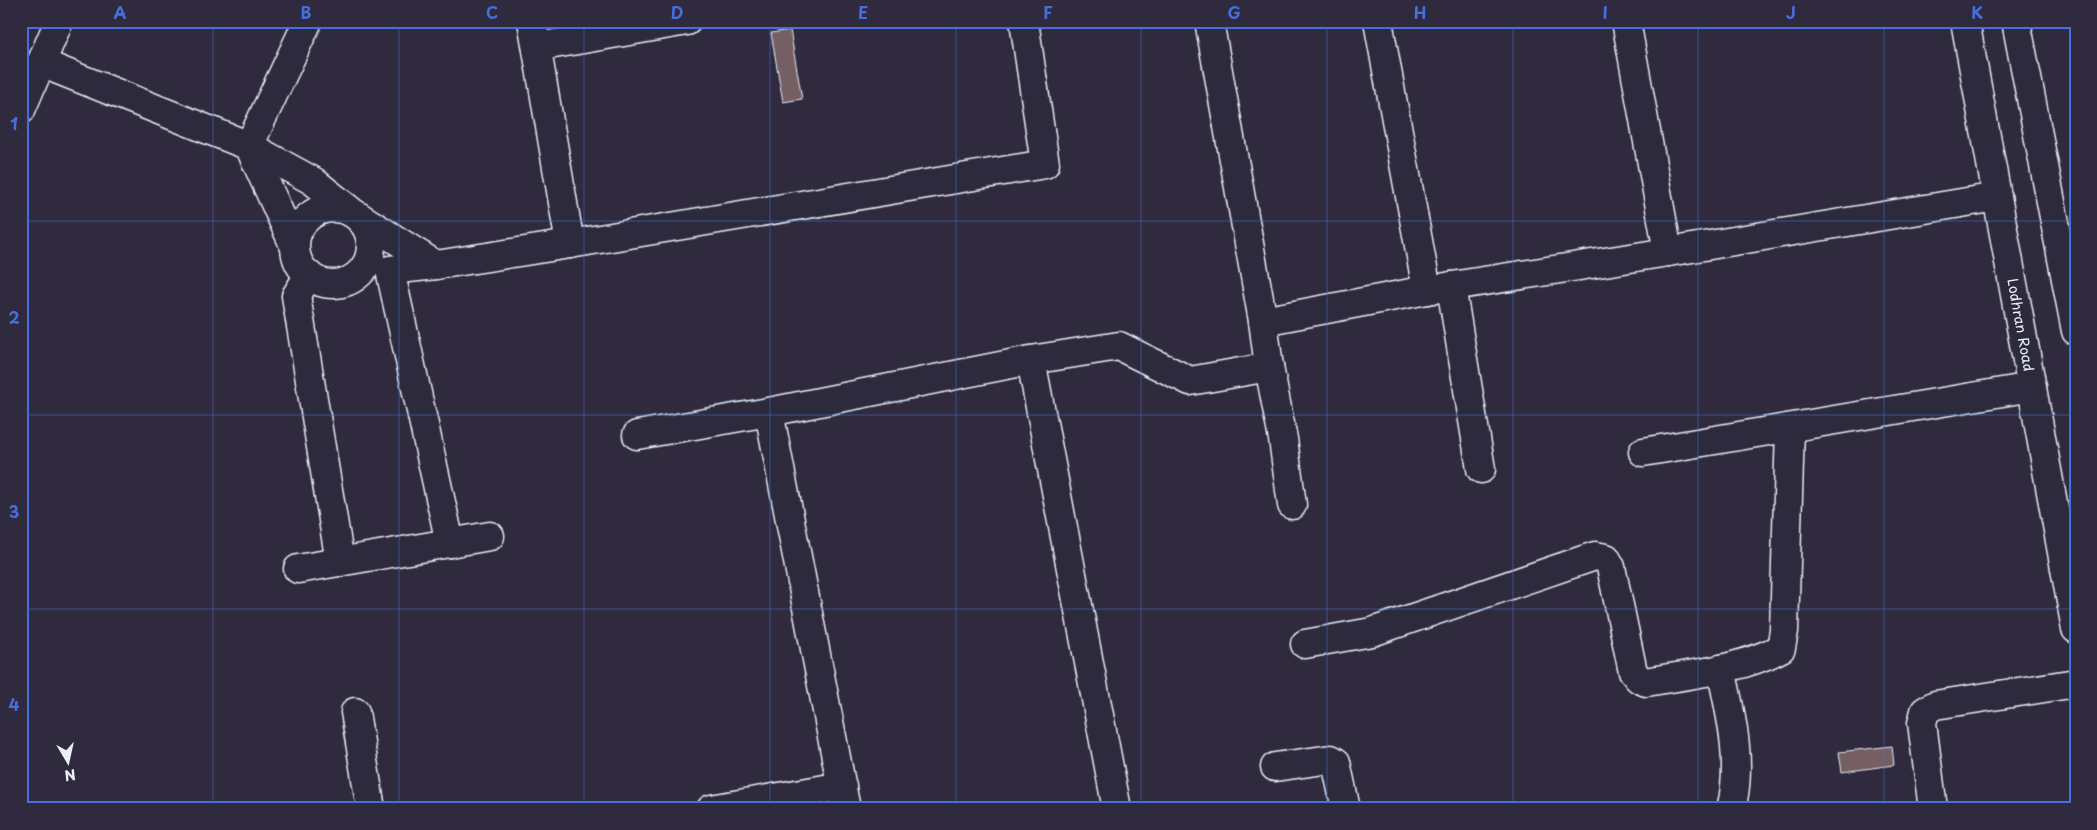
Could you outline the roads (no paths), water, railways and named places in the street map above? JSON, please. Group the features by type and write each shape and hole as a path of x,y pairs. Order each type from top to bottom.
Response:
{"street":[{"path":"21,110 59,21"},
{"path":"294,246 297,232 304,219 314,212 327,208 352,212 368,230 371,242 370,254 366,265 358,275 348,281 336,284 324,283 309,275 296,258 294,246 249,146 308,21"},
{"path":"570,244 535,34 687,21"},
{"path":"358,275 570,244 1045,164 1024,21"},
{"path":"1209,21 1263,321 1292,505"},
{"path":"1378,21 1480,469"},
{"path":"1626,21 1668,252"},
{"name":"Lodhran Road","path":"1965,21 2076,629"},
{"path":"2016,21 2076,331"},
{"path":"41,63 249,146 313,181 352,212 436,265"},
{"path":"1263,321 1439,288 1997,197"},
{"path":"390,270 450,543"},
{"path":"309,275 296,296 340,562"},
{"path":"637,435 769,412 1031,360 1119,346 1190,381 1269,367"},
{"path":"1031,360 1117,809"},
{"path":"1643,452 2032,387"},
{"path":"710,809 844,797 769,412"},
{"path":"1305,644 1372,632 1595,556 1606,558 1611,567 1633,672 1639,679 1646,682 1721,669 1768,655 1781,648 1784,631 1790,428"},
{"path":"298,569 490,536"},
{"path":"1721,669 1734,729 1736,789 1731,809"},
{"path":"1933,809 1922,723 1925,711 1935,705 2076,683"},
{"path":"354,712 371,809"},
{"path":"1275,767 1331,760 1336,762 1346,809"}]}
